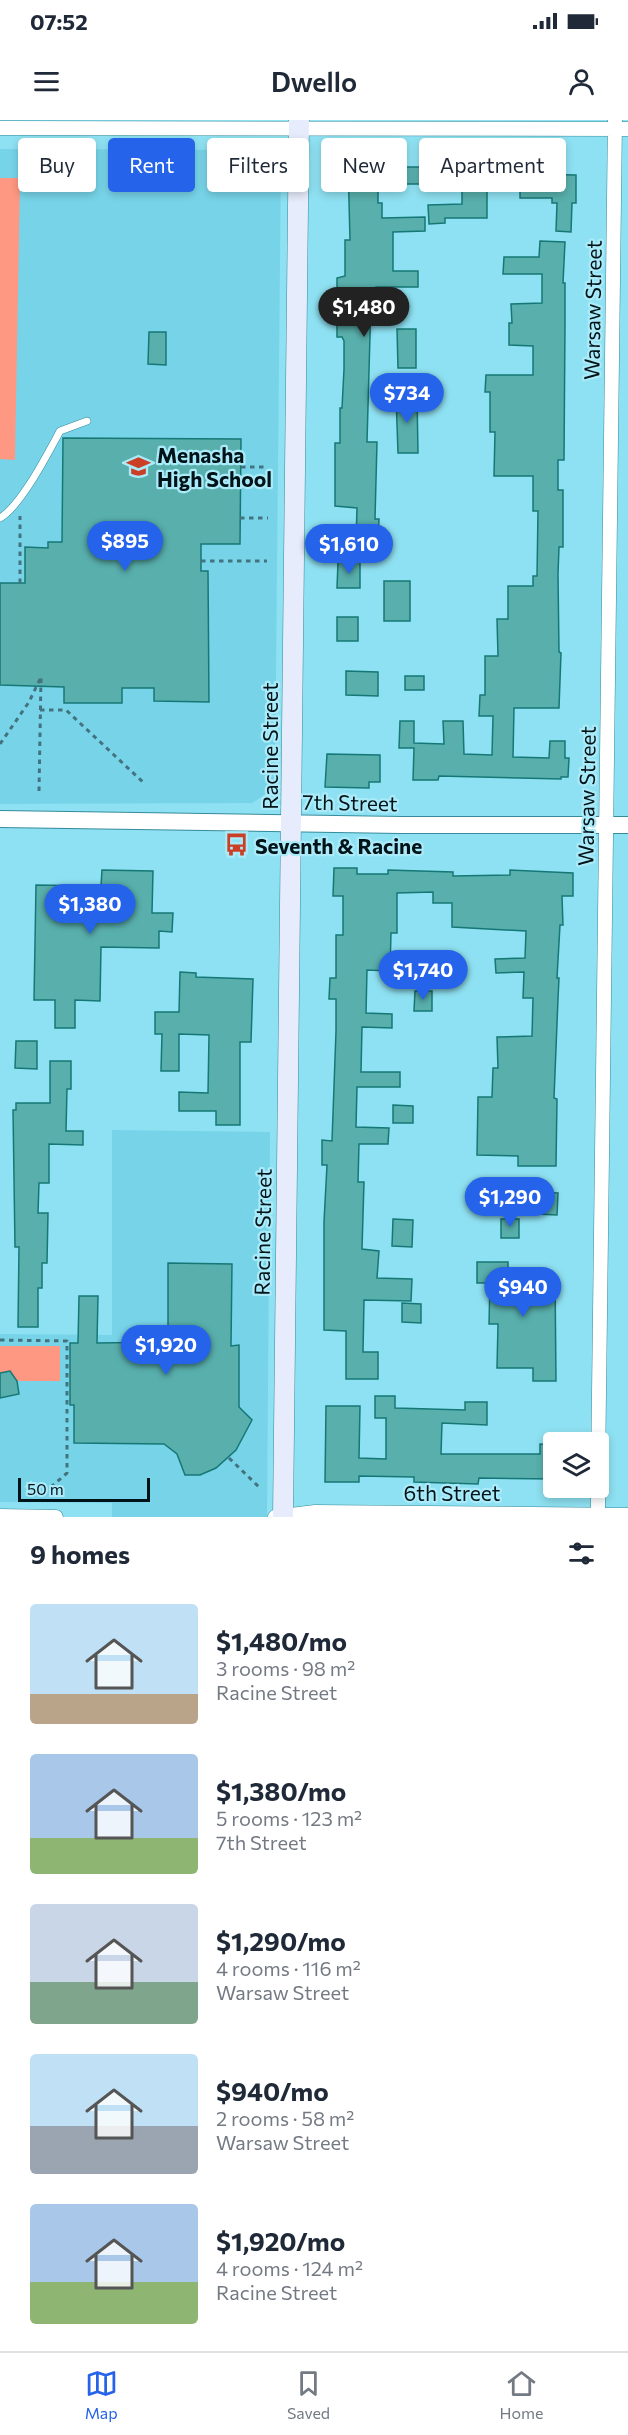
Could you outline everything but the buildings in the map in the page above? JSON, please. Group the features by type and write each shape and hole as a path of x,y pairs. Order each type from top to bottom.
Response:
{"main road":[{"name":"Racine Street","path":"280,1516 292,824 299,124"}],"street":[{"path":"0,128 299,124 619,126"},
{"name":"Warsaw Street","path":"599,1432 619,126"},
{"name":"7th Street","path":"0,819 292,824 628,825"},
{"path":"598,1498 598,1514"},
{"name":"6th Street","path":"280,1516 315,1512 628,1515"},
{"path":"0,1516 56,1517"}],"lane":[{"path":"0,518 20,496 39,469 60,431 87,421"}],"path":[{"path":"241,467 268,468"},
{"path":"240,518 268,518"},
{"path":"20,534 20,583"},
{"path":"201,561 267,561"},
{"path":"0,744 29,702 41,678 39,791"},
{"path":"40,710 66,710 145,784"},
{"path":"0,1340 67,1341 67,1473 51,1487"},
{"path":"229,1458 259,1487"}],"shaded area":[{"name":"Menasha High School","path":"0,149 18,149 18,192 96,192 96,149 108,149 108,192 195,192 195,150 207,150 207,192 281,192 275,776 267,793 252,803 0,804"},
{"path":"0,178 18,178 20,192 15,460 0,459"},
{"path":"112,1130 270,1132 267,1517 112,1517 112,1503 0,1502 0,1334 112,1335"},
{"path":"0,1346 60,1346 60,1381 0,1381"}],"place":[{"name":"Menasha High School","path":"139,466"},
{"name":"Seventh & Racine","path":"237,845"}]}
